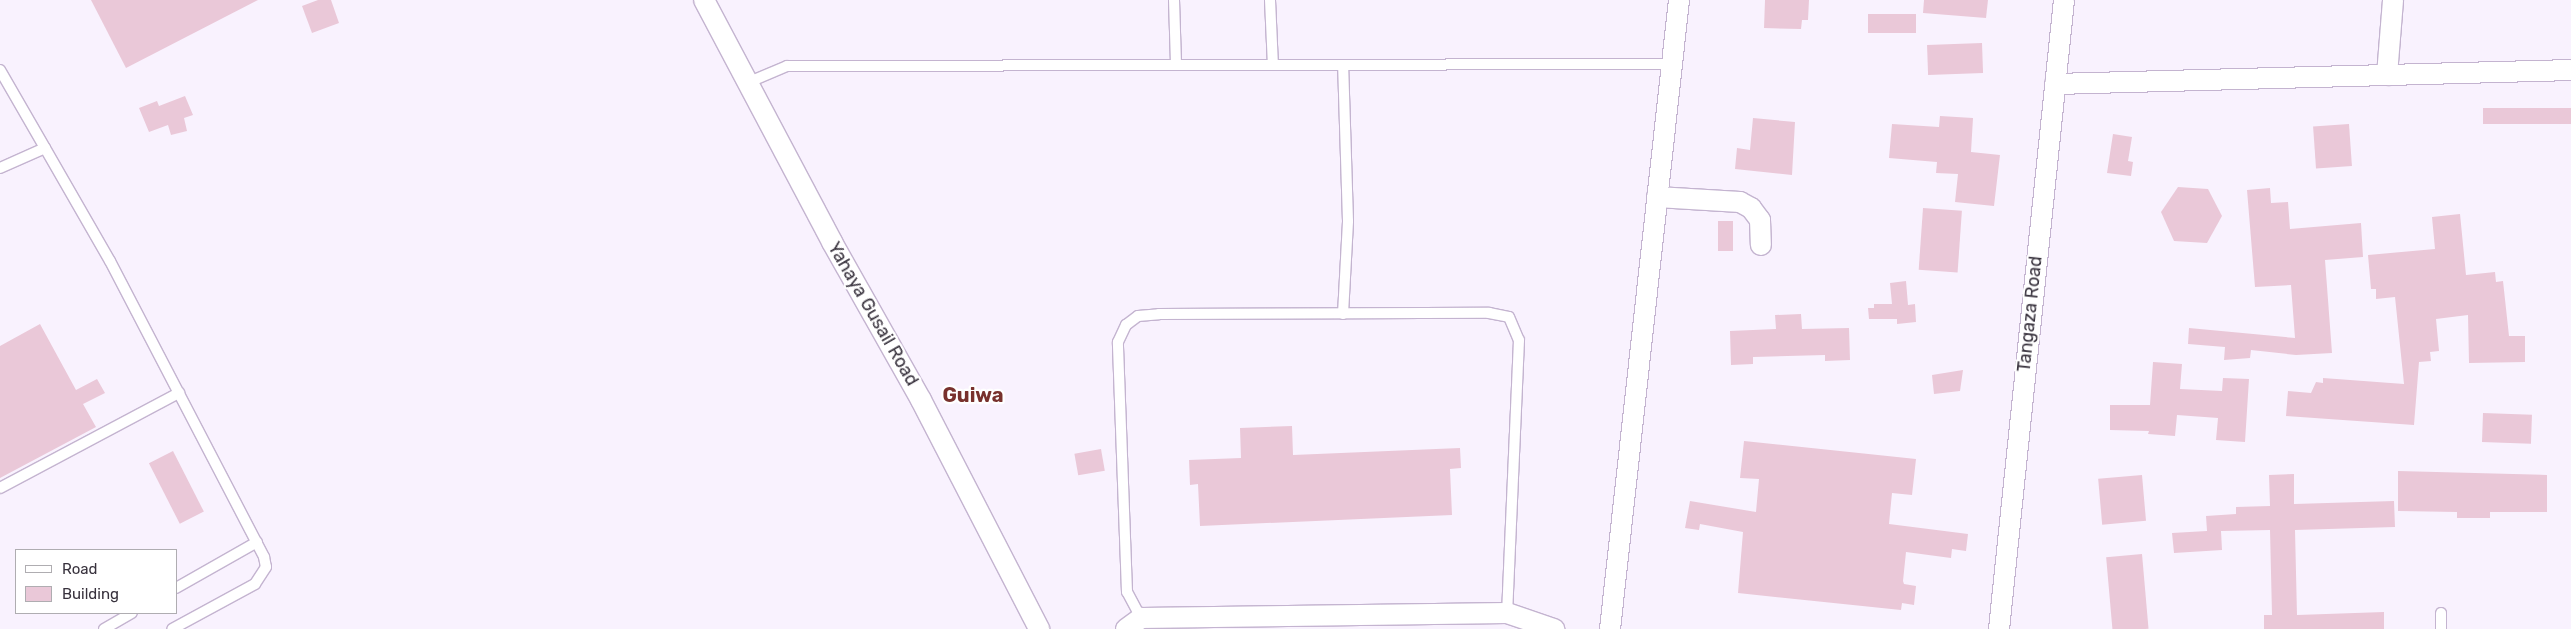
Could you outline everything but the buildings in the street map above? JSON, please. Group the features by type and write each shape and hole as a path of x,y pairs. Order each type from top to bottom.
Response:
{"street":[{"name":"Yahaya Gusail Road","path":"704,0 832,242 922,400 1039,629"},
{"path":"1610,629 1670,64 1679,0"},
{"name":"Tangaza Road","path":"1999,629 2064,0"},
{"path":"2387,75 2393,0"},
{"path":"2055,84 2571,70"},
{"path":"1656,197 1740,202 1751,208 1760,220 1761,245"},
{"path":"1133,624 1507,613 1554,629"}],"lane":[{"path":"1174,0 1176,66"},
{"path":"1270,0 1273,65"},
{"path":"747,83 787,66 1670,64"},
{"path":"1343,314 1348,220 1344,65"},
{"path":"0,70 179,392 257,542 266,567 258,580 172,629"},
{"path":"0,168 45,148"},
{"path":"1133,624 1127,592 1118,342 1126,325 1138,316 1159,314 1489,313 1509,317 1516,328 1519,340 1507,613"},
{"path":"0,488 179,392"},
{"path":"178,587 257,542"},
{"path":"2441,613 2441,629"},
{"path":"104,629 130,614"}],"district":[{"name":"Guiwa","path":"973,395"}]}
